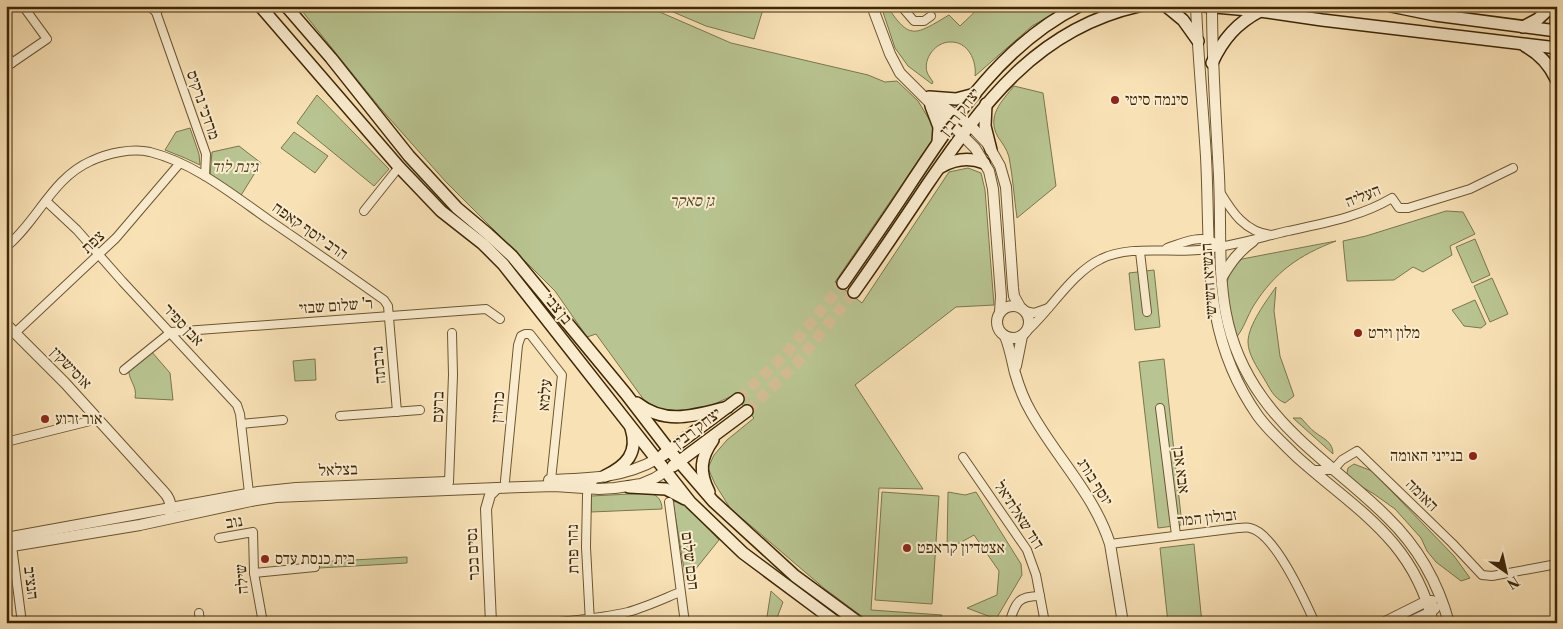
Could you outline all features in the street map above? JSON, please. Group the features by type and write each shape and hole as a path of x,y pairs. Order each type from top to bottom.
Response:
{"main road":[{"name":"בן צבי","path":"260,6 399,167 441,211 483,244 503,264 690,502 738,549 837,623"},
{"name":"בן צבי","path":"286,6 331,58 409,156 457,208 512,256 626,394 669,450 713,501 796,576 859,623"},
{"name":"יצחק רבין","path":"843,283 938,142 974,94 998,67 1034,34 1079,6"},
{"name":"יצחק רבין","path":"854,292 962,135 986,104 1024,65 1063,36 1095,20 1139,6"},
{"path":"1166,6 1183,20 1198,40"},
{"path":"1204,6 1260,10 1322,20 1556,48"},
{"path":"1391,6 1435,15 1556,31"},
{"path":"1523,27 1538,19 1553,6"},
{"path":"1212,63 1223,42 1233,29 1260,10"},
{"path":"1517,42 1530,48 1542,57 1556,78"},
{"path":"938,142 939,127 930,101 956,99 974,94"},
{"path":"986,104 985,126 991,150"},
{"path":"939,168 965,159 984,163"},
{"path":"626,394 642,407 658,416 675,418 728,407"},
{"name":"יצחק רבין","path":"669,450 738,399"},
{"name":"יצחק רבין","path":"666,471 747,411"},
{"path":"600,477 614,472 629,460 634,443 630,424"},
{"path":"713,501 703,479 702,463 704,454 717,434"},
{"name":"בצלאל","path":"657,459 669,450"},
{"path":"629,487 666,489 690,502"}],"street":[{"path":"6,54 9,65 47,39 23,6"},
{"path":"148,6 156,12 162,6"},
{"path":"872,6 890,54 900,73 912,87 954,120 970,125 991,150 1000,166 1006,187 1014,296 1030,322 1025,333 1013,339 1005,336 998,328 997,322 1001,296 994,189 984,163 975,148 962,135 954,120"},
{"path":"901,6 909,17 918,22 924,21 931,16"},
{"name":"הנשיא השישי","path":"1196,6 1206,158 1211,290 1216,319 1225,350 1238,381 1264,423 1312,470 1368,516 1394,543 1416,576 1432,618"},
{"name":"הנשיא השישי","path":"1212,6 1212,63 1220,192 1222,278 1224,309 1229,333 1249,377 1276,415 1399,530 1430,574 1442,600 1449,623"},
{"path":"1425,6 1435,15"},
{"path":"1553,6 1556,31 1557,83"},
{"name":"מרדכי נרקיס","path":"156,12 206,154 205,176"},
{"path":"6,247 19,235 46,201 76,170 90,161 113,154 138,150 150,152 180,163 205,176"},
{"name":"צפת","path":"16,332 99,255 130,223 180,163"},
{"path":"364,211 399,167"},
{"name":"העליה","path":"1025,333 1082,273 1092,264 1110,256 1208,243 1221,247 1253,241 1351,217 1375,208 1392,198 1399,208 1408,208 1470,189 1513,168"},
{"name":"הרב יוסף קאפח","path":"205,176 384,300 388,306 388,316"},
{"path":"1220,192 1232,210 1246,225 1258,232 1273,235"},
{"name":"אבן ספיר","path":"46,201 77,230 237,404 249,493"},
{"path":"1222,278 1240,250 1253,241"},
{"path":"1140,252 1147,312"},
{"path":"1000,312 1010,306 1030,313 1052,306"},
{"name":"ר' שלום שבזי","path":"172,332 486,309 500,319"},
{"name":"נרבתה","path":"388,316 397,412"},
{"name":"אוסישקין","path":"6,324 16,332 98,419 152,480 168,512"},
{"path":"124,370 172,332"},
{"name":"ברעם","path":"449,482 453,374 452,333"},
{"name":"יוסף בורג","path":"1018,384 1016,365 1025,333"},
{"name":"עלמא","path":"521,336 530,334 562,374 551,480"},
{"name":"כורזין","path":"501,484 518,345 521,336"},
{"name":"יוסף בורג","path":"1005,336 1010,348 1018,384 1034,418 1092,505 1110,544 1123,623"},
{"name":"אבא אבן","path":"1160,408 1176,535"},
{"path":"340,416 420,410"},
{"path":"6,442 98,419"},
{"path":"241,424 283,420"},
{"name":"האומה","path":"1333,470 1342,460 1357,451 1452,543 1482,575 1492,576 1557,564"},
{"name":"דוד שאלתיאל","path":"963,457 1027,550 1036,575 1045,623"},
{"name":"בצלאל","path":"168,512 276,497 600,477 630,471 657,459"},
{"path":"1312,470 1333,470"},
{"name":"בצלאל","path":"8,544 140,525 168,512 249,493 296,488 449,482 588,488 629,487 648,481 666,471"},
{"path":"588,488 600,477"},
{"name":"נסים בכר","path":"491,623 486,509 490,495 501,484"},
{"name":"נהר פרת","path":"588,488 586,547 590,621"},
{"name":"חכם שלום","path":"668,502 685,623"},
{"name":"זבולון המר","path":"1110,544 1176,535 1251,528 1262,534 1278,554 1296,583 1315,623"},
{"name":"נוב","path":"219,538 253,532"},
{"name":"שילה","path":"253,532 254,573 263,623"},
{"name":"הנציב","path":"8,544 22,623"},
{"path":"254,573 315,567"},
{"path":"550,623 590,621 628,612 680,592"},
{"path":"1009,623 1016,604 1020,600 1025,596 1040,596"},
{"path":"1383,623 1427,601 1442,600"},
{"path":"1408,623 1432,618 1442,600"},
{"name":"יוסף בורג","path":"1119,623 1120,606"},
{"path":"199,613 200,623"}],"green space":[{"name":"גן סאקר","path":"298,6 646,6 731,43 868,75 885,82 897,81 918,101 935,129 933,139 835,282 862,303 949,172 968,168 981,173 985,190 994,305 956,307 855,385 923,489 879,488 871,610 942,615 939,623 871,623 825,589 730,508 715,484 708,468 714,455 727,440 754,418 734,395 699,411 677,413 661,410 644,400 596,334 587,337 555,291 446,182 381,109"},
{"path":"659,6 764,6 754,39 706,26"},
{"path":"881,6 887,6 902,25 908,30 914,31 928,27 949,15 960,26 981,6 1067,6 1032,26 975,76 973,58 966,48 950,42 940,45 932,52 927,61 927,72 933,82 932,84 908,66 895,48"},
{"path":"1014,86 1043,93 1056,186 1017,218 1009,157 998,137 994,122 997,109"},
{"path":"317,95 389,169 374,186 297,123"},
{"path":"190,128 199,154 200,165 165,150 176,132"},
{"path":"294,132 328,156 315,173 281,148"},
{"name":"גינת לוד","path":"239,146 261,163 240,197 210,176 212,152"},
{"path":"1446,211 1463,212 1475,234 1450,246 1452,255 1423,272 1413,267 1394,280 1347,281 1343,241 1366,236"},
{"path":"1475,239 1490,275 1472,283 1456,247"},
{"path":"1336,241 1311,252 1279,274 1262,293 1235,339 1227,307 1226,287 1234,268 1242,259"},
{"path":"1154,270 1160,327 1135,330 1129,273"},
{"path":"1492,278 1508,314 1490,322 1474,286"},
{"path":"1276,287 1274,311 1280,356 1294,396 1285,403 1277,398 1270,389 1253,360 1248,342 1254,321"},
{"path":"1475,300 1486,324 1481,328 1464,326 1452,310"},
{"path":"151,351 170,373 173,400 135,398 136,394 129,368"},
{"path":"315,359 316,380 295,381 293,361"},
{"path":"1164,359 1182,525 1158,528 1139,362"},
{"path":"1293,418 1301,418 1312,430 1328,441 1333,454"},
{"path":"1354,464 1372,471 1454,556 1470,578 1461,581 1436,562 1427,551 1421,538 1395,509 1349,479 1348,468"},
{"name":"אצטדיון קראפט","path":"882,492 939,496 932,604 875,600"},
{"path":"948,492 965,495 976,492 1021,564 1022,575 996,619 967,608 997,595 999,571 974,535 947,550"},
{"path":"650,493 659,499 662,509 591,512 591,496"},
{"path":"678,501 685,504 719,540 686,581 673,502"},
{"path":"1194,544 1202,623 1168,623 1160,548"},
{"path":"407,557 407,563 319,568 318,562"},
{"path":"771,591 783,602 775,623 766,623"}],"tunnel":[{"path":"738,399 785,355 843,283"},
{"path":"747,411 795,365 854,292"}],"place":[{"name":"סינמה סיטי","path":"1115,100"},
{"name":"מלון וירט","path":"1358,333"},
{"name":"אור זרוע","path":"45,419"},
{"name":"בנייני האומה","path":"1473,456"},
{"name":"אצטדיון קראפט","path":"907,548"},
{"name":"בית כנסת עדס","path":"265,559"}]}
